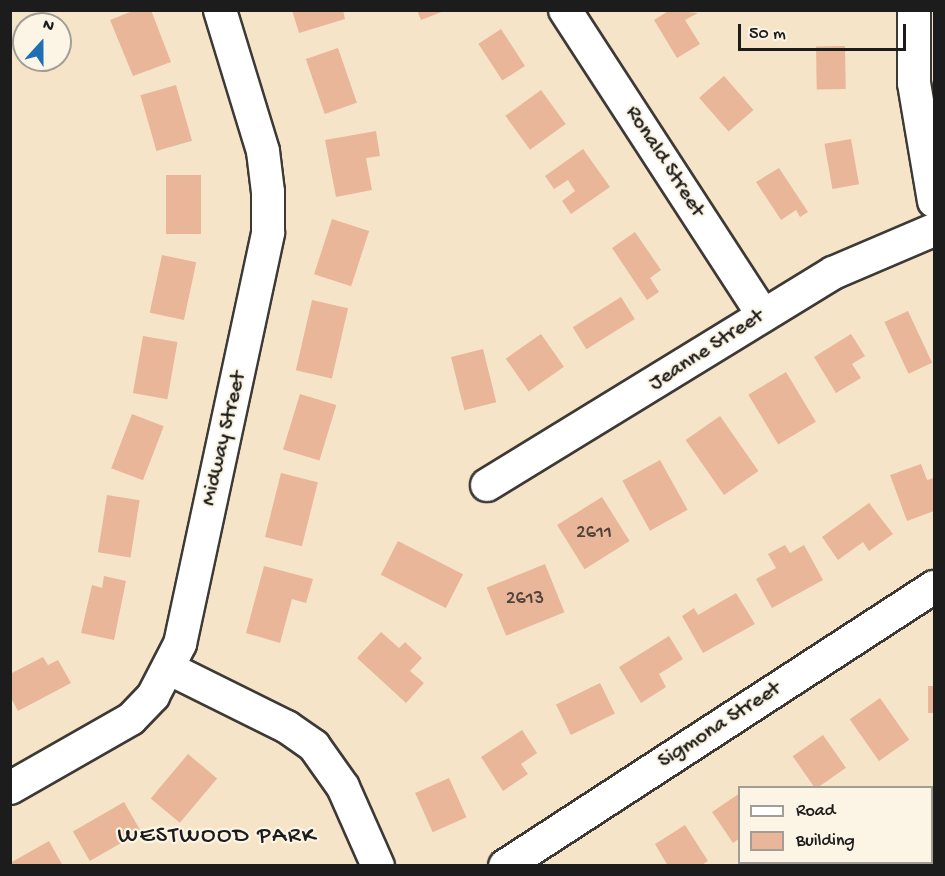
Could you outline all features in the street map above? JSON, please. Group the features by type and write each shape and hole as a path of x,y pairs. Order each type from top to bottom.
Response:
{"street":[{"name":"Midway Street","path":"10,788 131,719 153,696 170,669 180,644 268,232 268,192 262,151 220,10"},
{"name":"Ronald Street","path":"565,10 763,315"},
{"path":"914,10 914,83 934,201"},
{"name":"Jeanne Street","path":"487,485 671,376 763,315 833,273 934,230"},
{"name":"Sigmona Street","path":"505,866 934,587"},
{"path":"170,669 287,727 314,746 343,787 378,866"}],"building":[{"path":"135,10 151,10 171,62 133,76 110,20"},
{"path":"292,10 343,10 345,19 299,33"},
{"path":"417,10 444,10 444,11 421,20"},
{"path":"670,10 698,13 685,20 700,44 677,58 654,20"},
{"path":"501,29 525,66 502,81 478,44"},
{"path":"845,46 846,89 817,89 816,47"},
{"path":"338,48 357,103 325,114 306,59"},
{"path":"724,76 754,110 729,132 699,98"},
{"path":"176,85 192,141 156,151 140,95"},
{"path":"541,90 566,124 530,150 505,116"},
{"path":"376,131 380,156 366,158 372,190 336,197 325,140"},
{"path":"851,139 859,184 832,189 824,144"},
{"path":"583,149 610,187 571,214 562,201 575,191 568,180 554,189 545,176"},
{"path":"779,168 808,212 800,217 796,210 781,220 756,182"},
{"path":"166,175 201,175 201,234 166,234"},
{"path":"332,219 369,231 351,286 314,274"},
{"path":"635,232 661,270 650,278 659,292 647,300 612,248"},
{"path":"162,255 196,262 184,320 150,313"},
{"path":"621,297 635,319 586,349 573,327"},
{"path":"312,300 348,308 332,378 296,370"},
{"path":"908,311 932,363 909,374 884,322"},
{"path":"541,334 564,367 529,391 506,359"},
{"path":"851,334 865,356 852,364 861,378 836,393 814,357"},
{"path":"143,336 177,342 167,399 133,393"},
{"path":"483,349 496,402 464,410 451,357"},
{"path":"786,372 816,422 778,444 748,395"},
{"path":"300,394 336,405 319,461 283,449"},
{"path":"132,414 164,426 143,480 111,468"},
{"path":"720,416 758,471 724,495 686,440"},
{"path":"660,460 688,510 650,531 622,481"},
{"path":"921,464 927,480 934,478 934,511 907,521 890,475"},
{"path":"281,473 318,482 302,546 265,537"},
{"path":"107,495 140,500 131,557 98,552"},
{"path":"602,497 630,541 585,569 557,525"},
{"path":"869,503 893,534 869,551 863,542 838,560 822,537"},
{"path":"398,541 463,574 446,608 381,575"},
{"path":"785,545 790,553 804,545 823,580 772,608 756,579 776,568 768,554"},
{"path":"545,564 564,612 506,636 487,588"},
{"path":"264,566 313,579 306,603 292,599 280,643 246,633"},
{"path":"104,576 126,581 114,640 81,633 92,585 102,588"},
{"path":"736,593 755,624 703,653 682,616 694,608 698,615"},
{"path":"381,632 399,648 405,642 422,658 410,671 424,683 406,703 357,658"},
{"path":"669,636 683,659 659,674 666,687 641,703 619,667"},
{"path":"43,657 48,665 58,660 71,683 18,711 10,696 10,674"},
{"path":"600,683 615,714 571,735 556,704"},
{"path":"928,686 934,686 934,713 928,713"},
{"path":"880,698 909,740 879,761 850,719"},
{"path":"522,730 537,753 521,764 528,774 503,791 481,757"},
{"path":"823,735 846,768 820,786 814,786 793,756"},
{"path":"188,754 217,778 180,823 151,798"},
{"path":"449,778 466,817 433,832 415,793"},
{"path":"738,794 738,839 733,843 712,812"},
{"path":"124,802 141,831 90,861 73,832"},
{"path":"685,825 708,861 700,866 668,866 655,844"},
{"path":"49,841 63,866 10,866 10,863"}],"district":[{"name":"WESTWOOD PARK","path":"217,837"}]}
